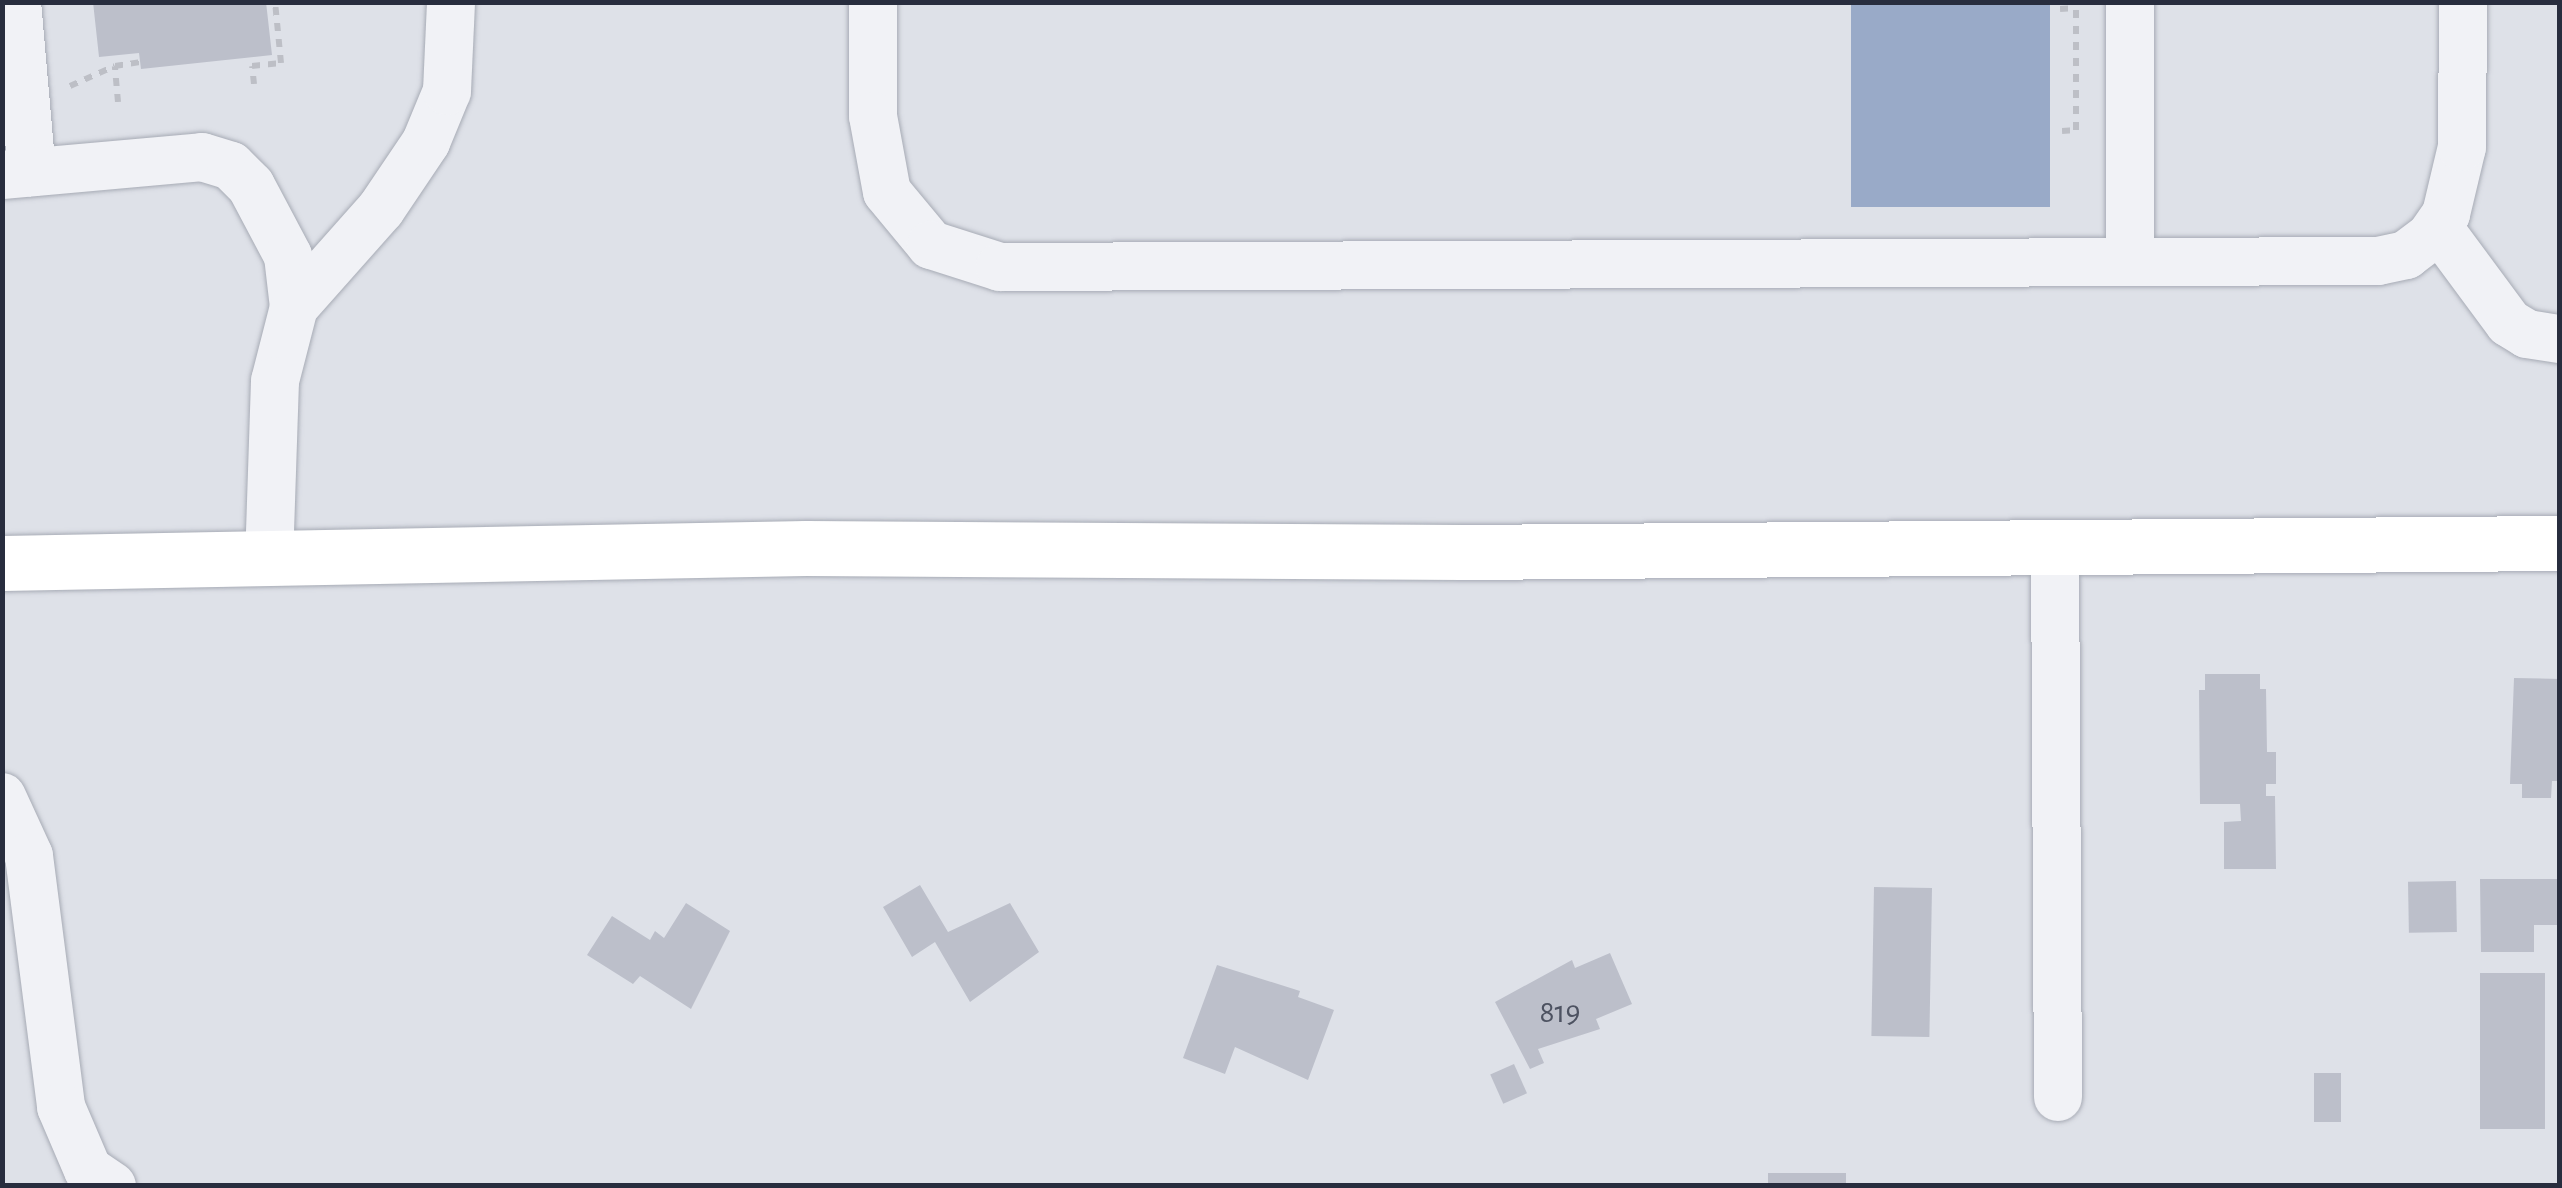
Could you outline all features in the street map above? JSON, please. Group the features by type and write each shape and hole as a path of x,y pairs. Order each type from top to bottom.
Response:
{"main road":[{"path":"2,563 806,548 1462,552 2560,542"}],"street":[{"path":"17,2 17,173 202,157 232,166 251,186 282,243 294,307 275,381 269,560"},
{"path":"294,307 381,209 426,142 447,92 450,2"},
{"path":"873,2 873,116 888,192 931,245 1000,267 2130,258 2378,261 2406,255 2438,227 2462,147 2464,2"},
{"path":"2130,2 2130,258"},
{"path":"2438,227 2509,323 2527,334 2560,339"},
{"path":"2056,547 2058,1097"},
{"path":"2,797 28,856 61,1107 88,1170 112,1186"}],"path":[{"path":"254,84 252,66 281,63 275,2"},
{"path":"2060,9 2076,5 2076,130 2062,131"},
{"path":"66,88 115,66 140,62"},
{"path":"115,66 118,102"}],"water":[{"path":"1851,3 2050,3 2050,207 1851,207"}],"building":[{"path":"93,2 266,2 272,55 141,69 139,53 99,57"},
{"path":"2205,674 2260,674 2260,689 2266,689 2267,752 2276,752 2276,784 2266,784 2266,796 2275,796 2276,869 2224,869 2224,822 2241,821 2240,804 2200,804 2199,690 2205,690"},
{"path":"2514,678 2560,679 2560,781 2552,781 2551,798 2522,798 2522,784 2510,784"},
{"path":"2480,879 2560,879 2560,925 2534,925 2534,952 2481,952"},
{"path":"2456,881 2457,932 2409,933 2408,882"},
{"path":"920,885 948,932 1010,903 1039,952 970,1002 935,942 912,957 883,907"},
{"path":"1874,887 1932,888 1929,1037 1871,1036"},
{"path":"686,903 730,931 691,1009 640,976 633,984 587,955 612,916 650,940 655,931 664,938"},
{"path":"1610,953 1632,1004 1596,1019 1600,1029 1538,1049 1544,1063 1530,1069 1495,1002 1572,960 1575,968"},
{"path":"1217,965 1300,991 1298,997 1334,1010 1308,1080 1235,1047 1225,1074 1183,1058"},
{"path":"2480,973 2545,973 2545,1129 2480,1129"},
{"path":"1514,1064 1527,1093 1503,1104 1490,1075"},
{"path":"2314,1073 2341,1073 2341,1122 2314,1122"},
{"path":"1768,1173 1846,1173 1846,1186 1768,1186"}]}
